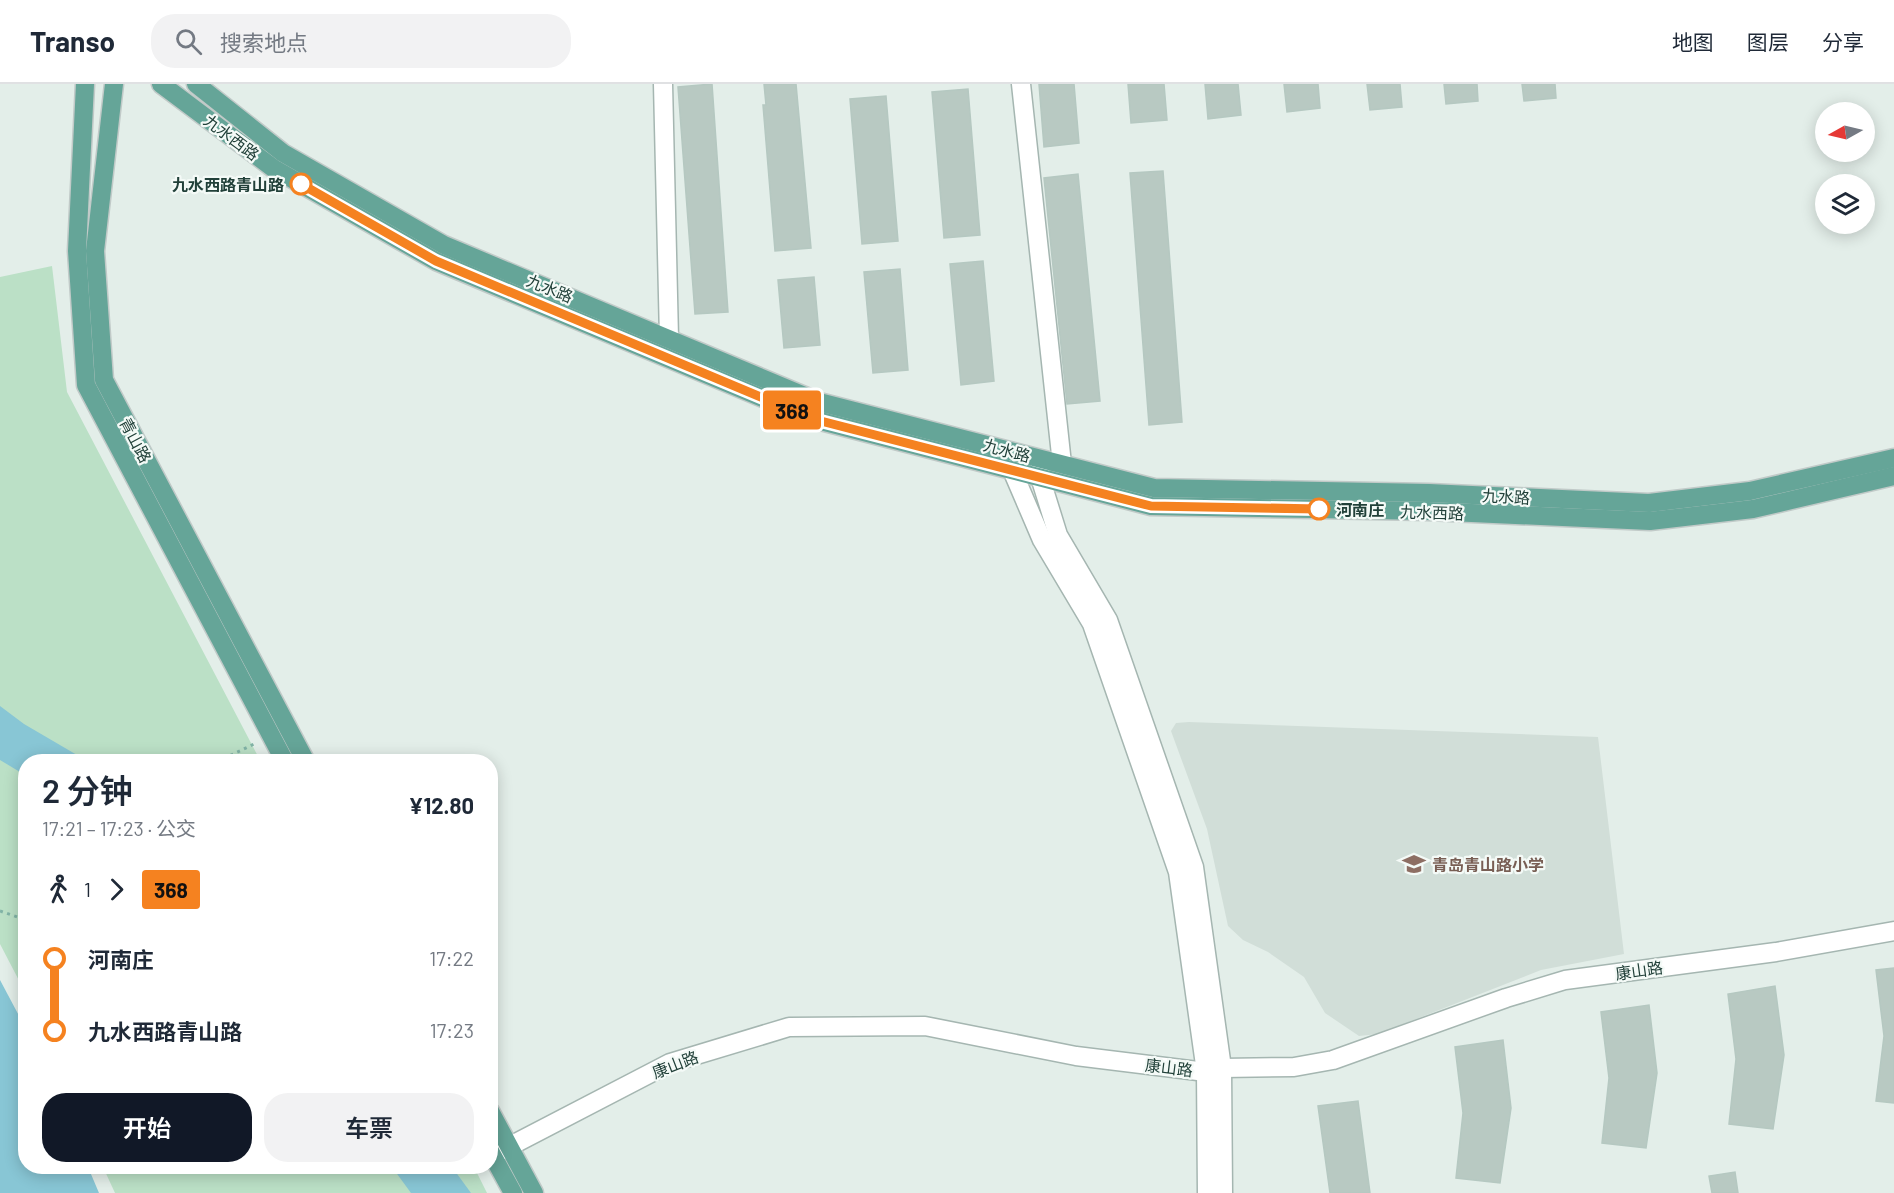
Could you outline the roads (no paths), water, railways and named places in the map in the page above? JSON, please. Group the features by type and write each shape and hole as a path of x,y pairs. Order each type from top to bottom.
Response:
{"main road":[{"name":"青山路","path":"85,84 77,251 86,385 281,754"},
{"name":"青山路","path":"114,84 95,251 104,380 302,754"},
{"name":"九水西路","path":"162,84 273,168 436,261 813,419 1014,461 1040,477 1151,506 1428,511 1650,521 1753,509 1894,476"},
{"name":"九水路","path":"196,84 283,153 444,245 819,402 1014,461 1039,458 1154,488 1428,493 1649,503 1750,491 1894,458"},
{"path":"498,1151 534,1193"},
{"path":"498,1153 513,1193"}],"street":[{"path":"663,84 669,338"},
{"path":"1021,84 1062,464"},
{"path":"1039,458 1040,477 1058,536 1108,620 1194,867 1214,1070 1223,1193"},
{"path":"1014,461 1042,540 1092,624 1178,872 1214,1070 1207,1193"},
{"name":"康山路","path":"498,1150 670,1064 789,1027 925,1026 1076,1056 1214,1070 1294,1067 1333,1060 1506,998 1565,980 1776,952 1894,932"}],"water":[{"path":"0,706 24,724 75,754 18,754 18,771 0,760"},
{"path":"0,980 18,1014 18,1174 91,1174 99,1193 0,1193"},
{"path":"397,1174 457,1174 471,1193 411,1193"}],"place":[{"name":"九水西路青山路","path":"301,184"},
{"name":"河南庄","path":"1319,509"},
{"name":"青岛青山路小学","path":"1414,864"}]}
